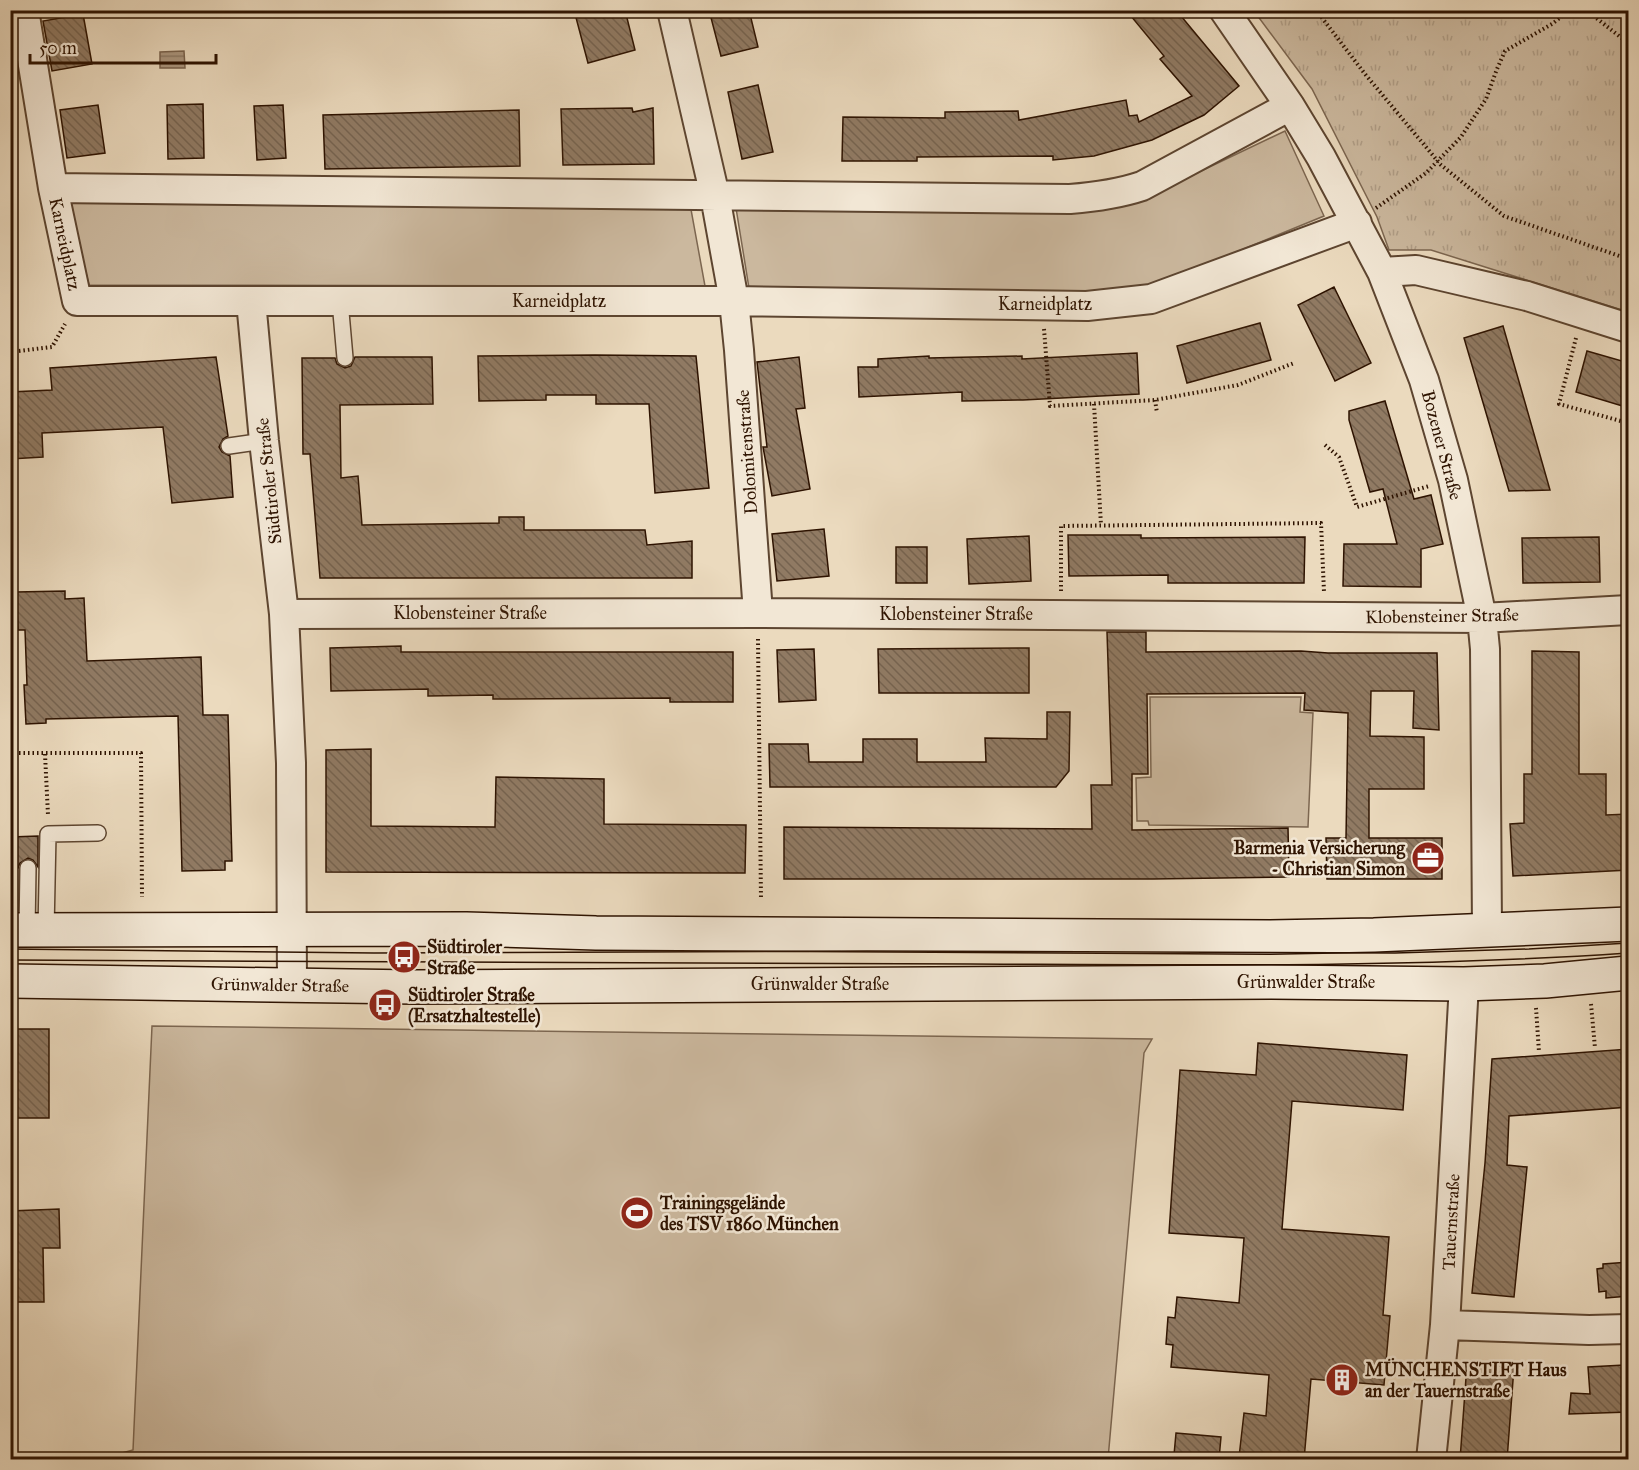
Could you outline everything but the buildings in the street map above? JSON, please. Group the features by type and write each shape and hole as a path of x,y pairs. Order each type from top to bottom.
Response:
{"main road":[{"path":"28,930 292,929 1259,937 1374,935 1629,924"},
{"name":"Grünwalder Straße","path":"10,981 414,987 1326,982 1464,984 1545,981 1629,973"}],"street":[{"path":"24,10 53,188"},
{"name":"Dolomitenstraße","path":"672,10 715,196 734,301 758,613"},
{"name":"Bozener Straße","path":"1224,10 1290,106 1357,223 1382,272 1424,380 1453,480 1482,618 1485,649 1487,929"},
{"name":"Karneidplatz","path":"1290,106 1165,175 1119,194 1070,199 53,188 77,301 734,301 1087,306 1151,299 1357,223"},
{"path":"1382,272 1416,270 1527,296 1629,328"},
{"name":"Südtiroler Straße","path":"251,301 284,614 291,763 292,986"},
{"name":"Klobensteiner Straße","path":"284,614 758,613 1482,618 1629,610"},
{"name":"Tauernstraße","path":"1431,1460 1445,1325 1464,984"},
{"path":"1445,1325 1589,1330 1629,1329"}],"lane":[{"path":"340,301 345,357"},
{"path":"229,446 264,441"},
{"path":"28,930 48,834 98,833"},
{"path":"28,868 28,930"}],"path":[{"path":"1316,10 1437,161 1504,216 1629,259"},
{"path":"1357,223 1391,196 1426,173 1461,137 1486,99 1505,51 1552,24 1570,10"},
{"path":"1586,10 1629,43"},
{"path":"10,352 52,347 77,301"},
{"path":"1042,305 1050,406 1155,400 1238,385 1294,363"},
{"path":"1583,314 1559,404 1629,423"},
{"path":"1155,400 1157,414"},
{"path":"1094,404 1101,525"},
{"path":"1325,445 1339,457 1357,507 1430,486"},
{"path":"1062,615 1061,526 1322,523 1326,617"},
{"path":"758,613 761,900"},
{"path":"10,753 141,753 142,897"},
{"path":"45,754 48,834"},
{"path":"1591,1002 1595,1048"},
{"path":"1535,1006 1539,1052"}],"green space":[{"path":"1254,11 1628,11 1628,312 1431,250 1389,250 1377,217 1312,89"},
{"path":"1285,131 1324,216 1151,287 1079,294 749,288 736,208 1155,193"},
{"path":"68,200 690,204 705,286 89,285"},
{"path":"1150,697 1301,697 1300,712 1313,713 1308,827 1149,825 1148,821 1137,821 1136,778 1151,777"},
{"name":"Trainingsgelände des TSV 1860 München","path":"152,1026 1152,1039 1144,1053 1108,1459 100,1459 133,1450"}],"shaded area":[{"path":"184,51 185,68 160,68 160,52"}],"tram line":[{"path":"10,949 374,953 867,951 1395,953 1628,943"},
{"path":"10,960 1217,965 1464,961 1628,953"}],"place":[{"name":"Barmenia Versicherung - Christian Simon","path":"1428,858"},
{"name":"Südtiroler Straße","path":"404,957"},
{"name":"Südtiroler Straße (Ersatzhaltestelle)","path":"385,1005"},
{"name":"Trainingsgelände des TSV 1860 München","path":"637,1213"},
{"name":"MÜNCHENSTIFT Haus an der Tauernstraße","path":"1342,1380"}]}
